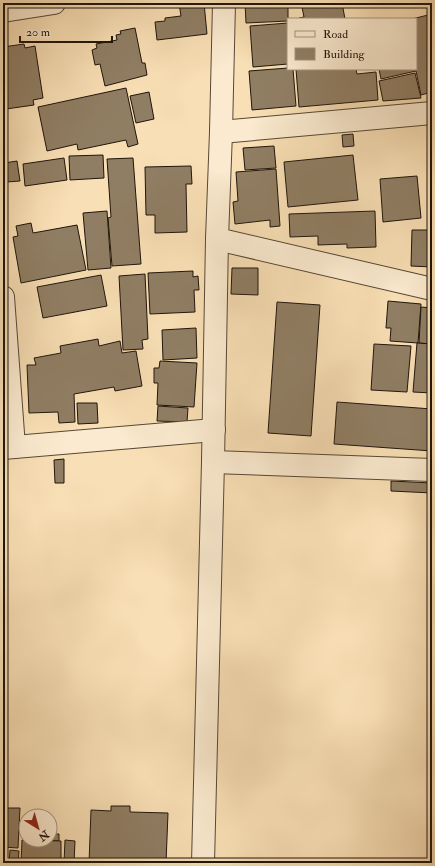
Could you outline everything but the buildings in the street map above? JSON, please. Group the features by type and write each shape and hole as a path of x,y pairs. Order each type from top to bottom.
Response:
{"street":[{"path":"3,11 54,3"},
{"path":"204,863 217,239 224,3"},
{"path":"221,132 432,113"},
{"path":"217,239 432,289"},
{"path":"3,297 9,447 214,430"},
{"path":"213,462 432,470"}]}
